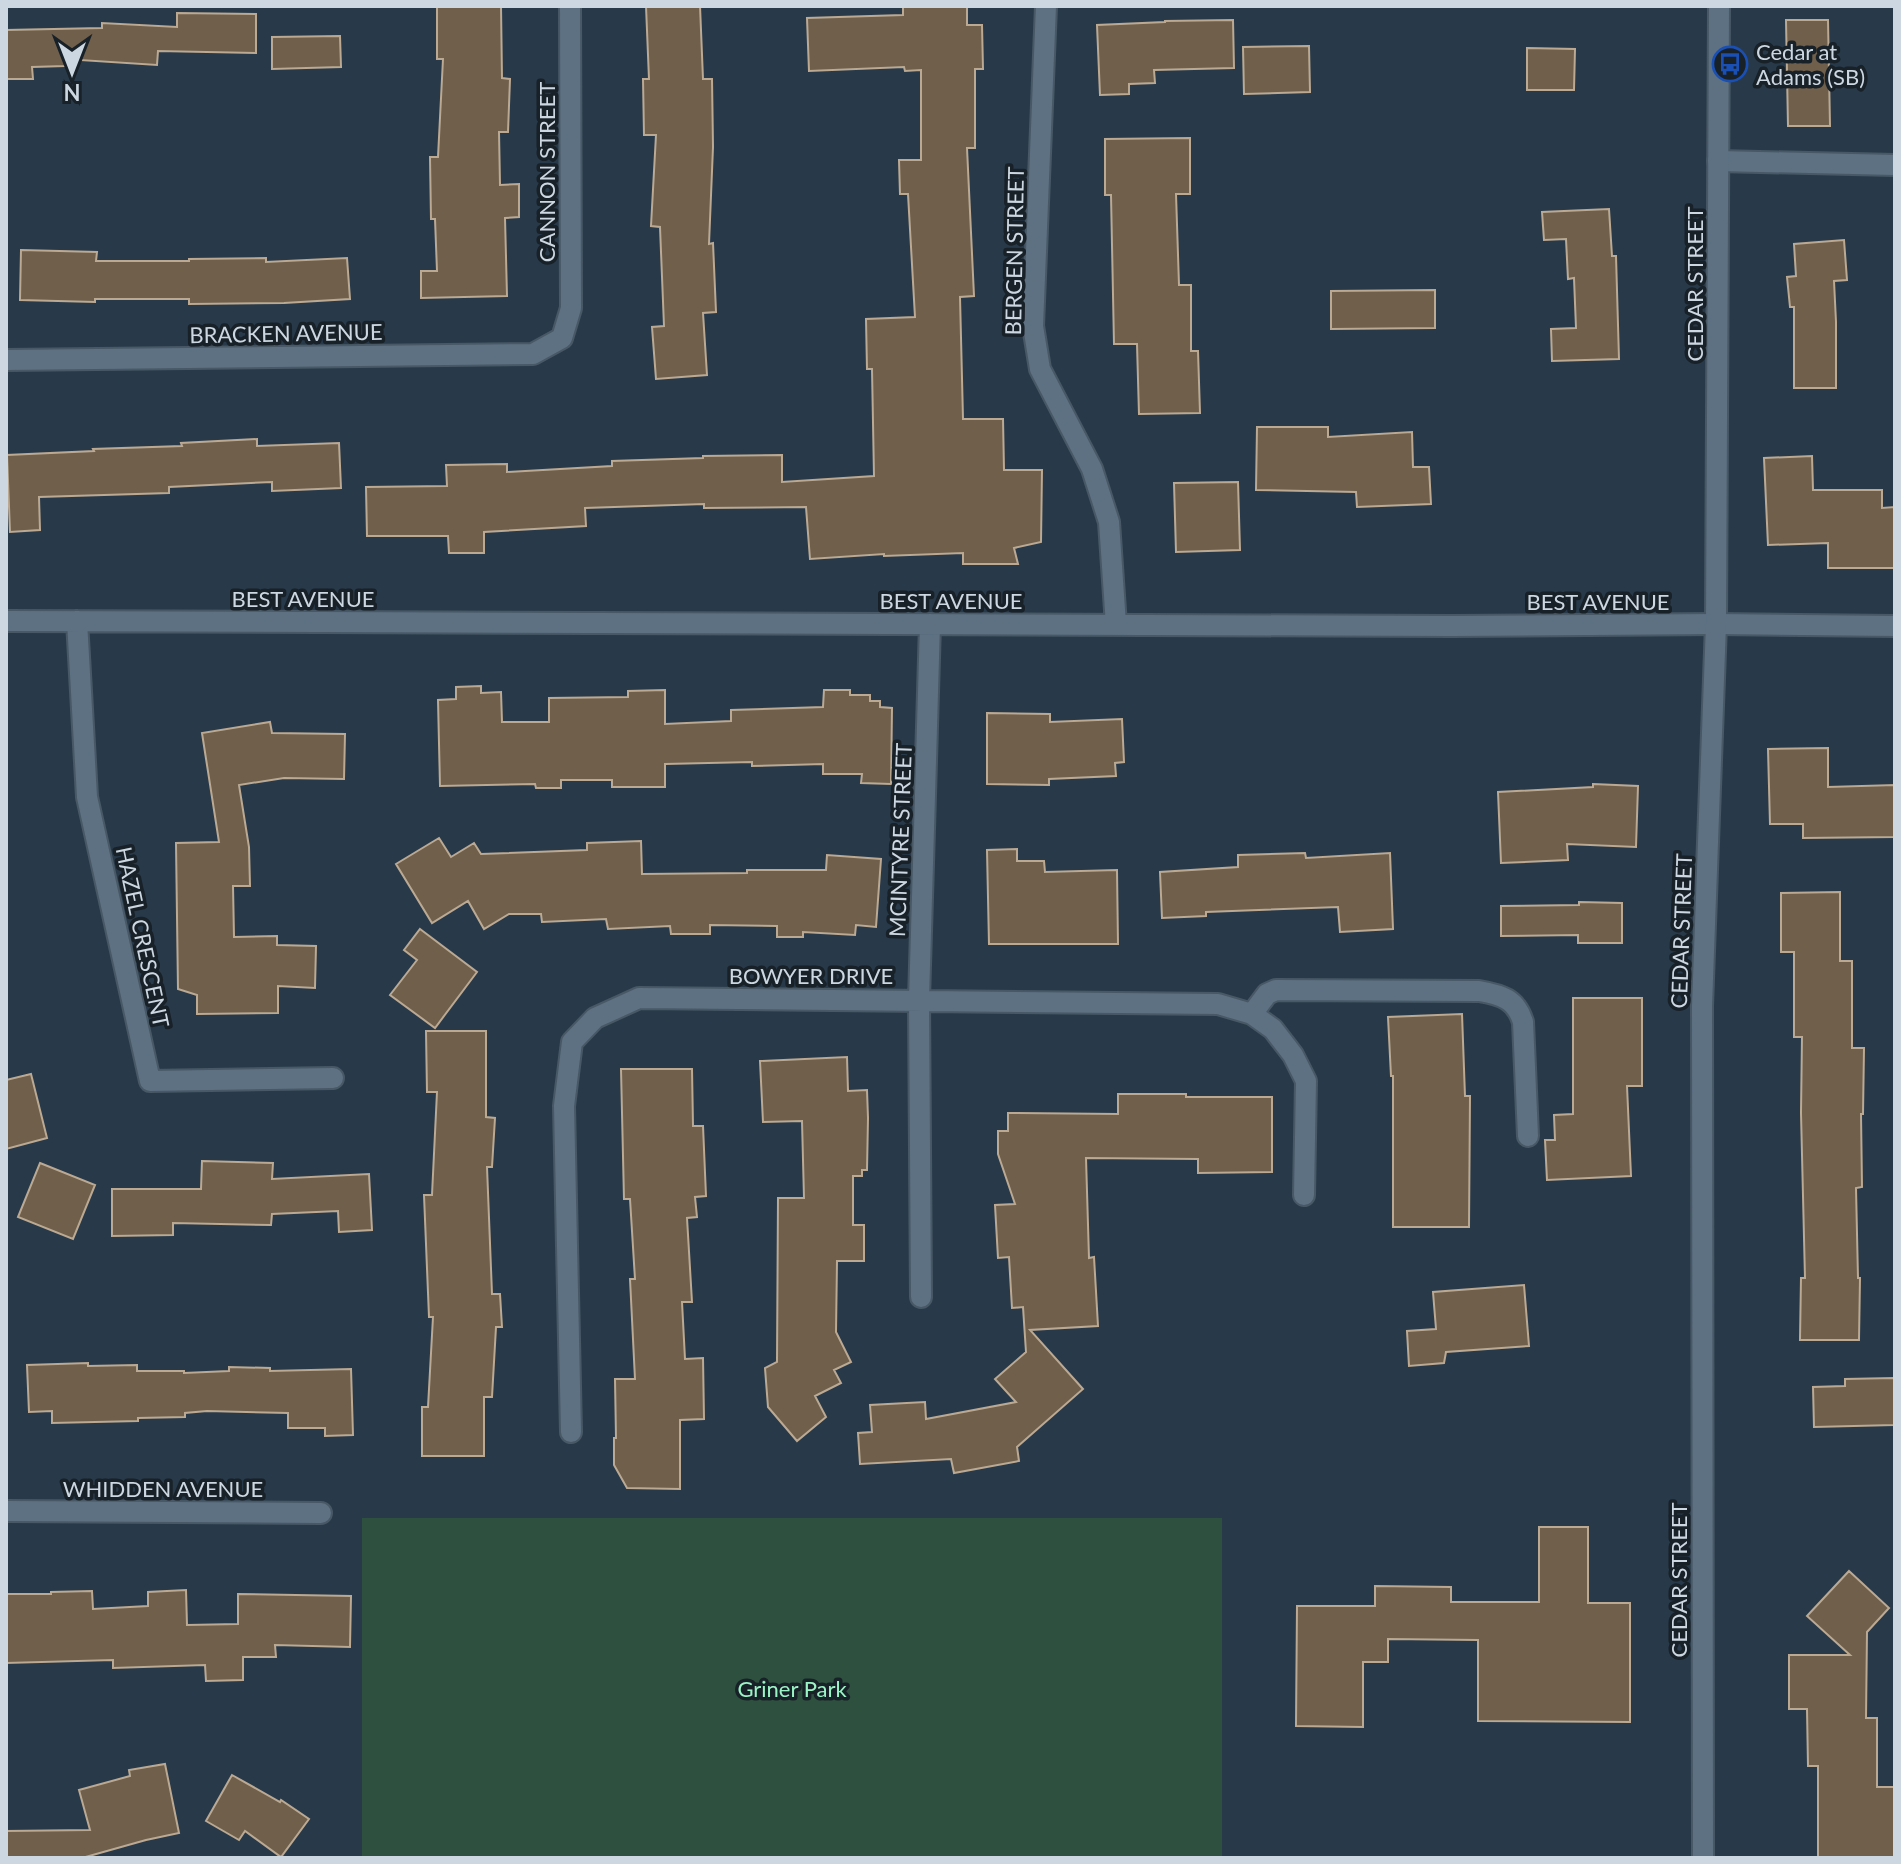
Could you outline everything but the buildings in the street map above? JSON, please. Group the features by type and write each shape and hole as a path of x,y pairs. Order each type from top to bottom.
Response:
{"street":[{"name":"CANNON STREET","path":"562,338 571,308 570,6"},
{"name":"BERGEN STREET","path":"1046,6 1033,326 1040,369 1092,469 1109,522 1116,625"},
{"name":"CEDAR STREET","path":"1703,1858 1702,1006 1716,624 1719,6"},
{"path":"1718,161 1895,165"},
{"name":"BRACKEN AVENUE","path":"6,360 533,354 562,338"},
{"name":"BEST AVENUE","path":"6,621 1895,626"},
{"name":"HAZEL CRESCENT","path":"77,621 87,797 150,1081 333,1078"},
{"name":"MCINTYRE STREET","path":"921,1297 919,1000 930,624"},
{"path":"1252,1014 1267,994 1276,990 1479,991 1505,998 1519,1010 1523,1022 1528,1136"},
{"name":"BOWYER DRIVE","path":"571,1432 564,1106 572,1042 595,1018 639,998 1218,1004 1252,1014 1273,1029 1293,1055 1306,1081 1304,1195"},
{"name":"WHIDDEN AVENUE","path":"6,1511 321,1513"}],"green space":[{"name":"Griner Park","path":"362,1518 1222,1518 1222,1858 362,1858"}],"place":[{"name":"Cedar at Adams (SB)","path":"1730,64"}]}
